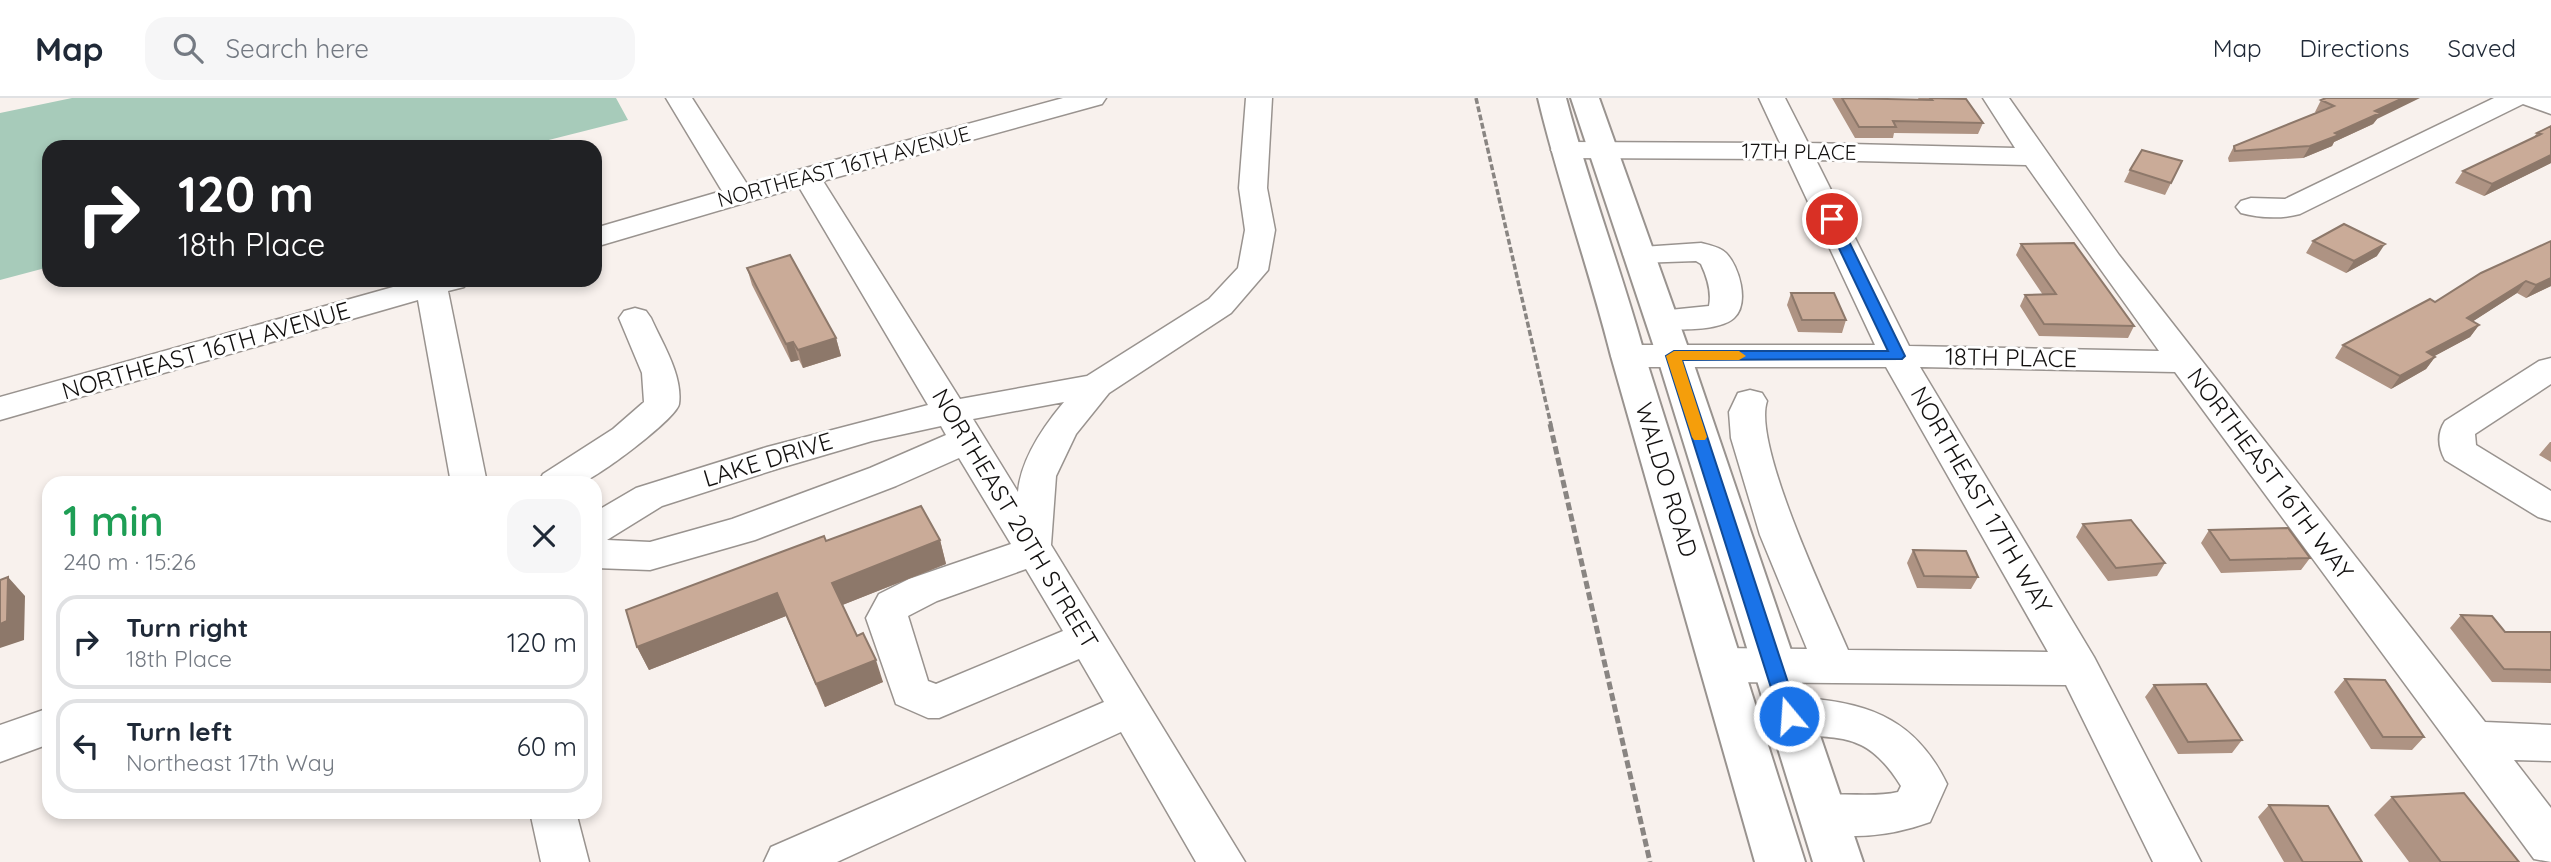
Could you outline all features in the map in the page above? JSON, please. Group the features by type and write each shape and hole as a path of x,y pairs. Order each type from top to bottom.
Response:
{"highway":[{"name":"WALDO ROAD","path":"1552,98 1565,150 1607,277 1628,356 1780,862"},
{"path":"1585,98 1674,356 1838,862"}],"street":[{"path":"679,98 739,195"},
{"name":"NORTHEAST 16TH AVENUE","path":"602,236 739,195 1093,98"},
{"path":"602,554 650,556 742,530 883,477 958,426 1097,385 1220,306 1253,270 1260,230 1254,188 1259,98"},
{"name":"NORTHEAST 17TH WAY","path":"1772,98 1897,356 2079,668 2177,862"},
{"name":"NORTHEAST 16TH WAY","path":"1996,98 2033,157 2185,362 2475,740 2551,844"},
{"path":"2251,207 2290,208 2515,98"},
{"path":"2530,98 2551,106"},
{"name":"17TH PLACE","path":"1565,150 1799,151 2033,157"},
{"name":"NORTHEAST 20TH STREET","path":"807,177 1222,862"},
{"path":"1638,254 1701,252 1714,258 1721,275 1727,300 1722,312 1707,318 1661,319"},
{"name":"NORTHEAST 16TH AVENUE","path":"0,409 428,287"},
{"path":"443,287 468,476"},
{"path":"567,476 626,437 662,405 659,373 635,318"},
{"name":"18TH PLACE","path":"1628,356 1897,356 2185,362"},
{"path":"2551,369 2457,429 2458,451 2551,508"},
{"path":"1088,638 939,701 928,701 911,692 887,618 892,606 923,590 1033,548 1038,476 1061,429 1097,385"},
{"path":"1750,401 1746,412 1749,438 1779,535 1835,667"},
{"name":"LAKE DRIVE","path":"602,526 649,497 845,437 958,426"},
{"path":"1720,665 2079,668"},
{"path":"788,862 1129,709"},
{"path":"1789,716 1831,716 1881,732 1911,761 1924,784 1914,808 1881,816 1822,814"},
{"path":"0,744 42,729"},
{"path":"2475,740 2551,743"},
{"path":"555,819 565,862"}],"path":[{"path":"1476,98 1650,862"}],"green space":[{"path":"72,98 616,98 628,120 549,140 42,140 42,269 0,280 0,113"}],"building":[{"path":"1842,98 1966,99 1983,123 1893,121 1896,127 1859,127"},
{"path":"2403,98 2375,111 2380,113 2335,133 2339,135 2310,146 2235,151 2234,146 2334,106 2321,100"},
{"path":"2551,126 2551,155 2492,184 2463,171 2541,134 2537,133"},
{"path":"2142,150 2182,161 2171,183 2130,170"},
{"path":"2344,224 2385,244 2354,261 2313,241"},
{"path":"2551,241 2551,278 2536,285 2526,281 2467,318 2479,325 2427,352 2435,357 2400,376 2343,345 2430,299 2435,302 2481,273"},
{"path":"2074,243 2134,326 2044,324 2025,295 2056,294 2021,244"},
{"path":"790,255 836,338 798,350 793,342 786,344 747,268"},
{"path":"1791,293 1834,293 1846,320 1802,320"},
{"path":"921,506 940,540 832,583 857,636 863,633 876,660 816,684 777,593 637,647 626,610 824,536 826,541"},
{"path":"2131,520 2165,563 2116,568 2083,524"},
{"path":"2288,528 2310,558 2230,560 2209,530"},
{"path":"1913,550 1966,551 1978,577 1924,576"},
{"path":"8,577 7,621 0,624 0,580"},
{"path":"2461,615 2492,616 2505,632 2551,632 2551,670 2504,669"},
{"path":"2345,679 2385,680 2424,737 2383,737"},
{"path":"2206,684 2242,740 2188,742 2154,685"},
{"path":"2464,793 2519,862 2441,862 2392,797"},
{"path":"2269,805 2328,806 2362,862 2303,862"}],"slow traffic":[{"path":"1700,437 1674,356 1739,356"}],"route":[{"path":"1789,716 1674,356 1897,356 1832,219"}]}
